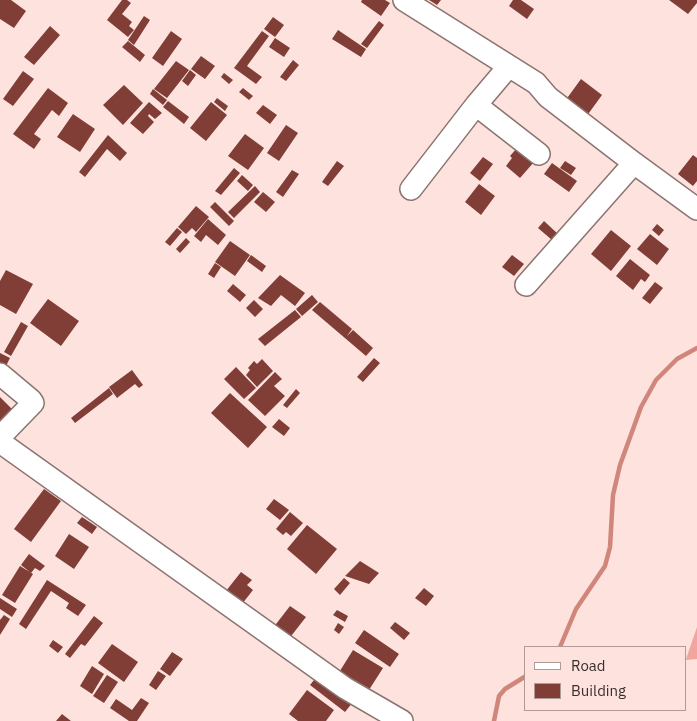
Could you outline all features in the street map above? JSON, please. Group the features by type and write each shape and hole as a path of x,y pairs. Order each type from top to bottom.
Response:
{"street":[{"path":"404,0 536,83 548,97 697,209"},
{"path":"411,189 476,105 509,66"},
{"path":"476,105 539,154"},
{"path":"526,285 634,163"},
{"path":"0,374 33,403 0,437"},
{"path":"0,442 344,688 402,721"}],"shaded area":[{"path":"697,627 697,659 687,660"}],"building":[{"path":"0,0 11,0 26,11 14,28 0,19"},
{"path":"122,0 127,0 131,3 122,14 132,22 129,26 134,30 128,37 107,20"},
{"path":"362,0 385,0 390,3 381,16 361,2"},
{"path":"429,0 441,0 437,5"},
{"path":"513,0 521,0 534,9 527,19 509,6"},
{"path":"669,0 697,0 697,3 688,14"},
{"path":"144,16 150,20 134,45 128,40"},
{"path":"273,17 284,25 275,37 264,29"},
{"path":"379,21 384,25 367,48 361,44"},
{"path":"50,26 60,35 34,65 24,57"},
{"path":"338,30 366,49 361,57 332,39"},
{"path":"171,31 182,39 163,66 152,58"},
{"path":"262,31 269,36 247,66 262,77 256,84 234,68"},
{"path":"275,38 290,48 284,57 269,47"},
{"path":"128,41 145,55 140,62 122,47"},
{"path":"201,56 215,66 205,79 191,69"},
{"path":"293,60 299,65 286,81 280,77"},
{"path":"176,61 189,70 167,98 154,89"},
{"path":"190,70 196,75 188,86 182,81"},
{"path":"23,71 34,79 13,106 3,99"},
{"path":"224,73 233,80 229,84 221,77"},
{"path":"581,79 602,95 586,117 565,101"},
{"path":"124,85 143,103 123,125 103,105"},
{"path":"48,88 68,103 59,116 52,110 34,134 41,139 34,149 13,134"},
{"path":"243,88 253,96 249,100 239,92"},
{"path":"153,89 167,100 163,105 150,94"},
{"path":"217,98 228,106 225,111 214,102"},
{"path":"168,101 189,117 184,124 163,107"},
{"path":"149,102 162,113 155,119 149,114 148,116 154,122 143,134 130,123"},
{"path":"211,102 227,115 206,141 190,128"},
{"path":"263,105 277,115 270,124 256,113"},
{"path":"73,114 95,129 80,152 57,137"},
{"path":"286,125 298,133 279,161 267,153"},
{"path":"245,134 264,148 248,170 228,156"},
{"path":"108,135 127,153 120,161 107,149 85,177 79,172"},
{"path":"517,148 534,162 520,178 506,166 512,158 510,156"},
{"path":"693,155 697,158 697,181 693,186 678,174"},
{"path":"483,157 493,164 480,181 470,173"},
{"path":"337,161 344,166 328,186 322,182"},
{"path":"565,161 576,168 571,175 560,168"},
{"path":"552,163 577,181 569,192 544,174"},
{"path":"234,168 240,173 221,195 215,191"},
{"path":"292,170 299,174 283,197 276,192"},
{"path":"242,175 253,185 248,191 237,181"},
{"path":"479,184 495,196 481,215 465,202"},
{"path":"255,186 260,192 234,218 228,212"},
{"path":"263,192 275,202 266,212 254,202"},
{"path":"215,202 234,221 229,226 210,207"},
{"path":"196,206 209,217 196,232 192,228 186,234 178,227"},
{"path":"208,219 226,235 218,245 206,235 201,242 194,236"},
{"path":"544,221 558,234 552,240 538,228"},
{"path":"657,224 664,230 659,236 652,230"},
{"path":"177,228 182,232 170,246 165,242"},
{"path":"611,230 631,246 611,271 591,254"},
{"path":"650,234 669,249 657,265 637,249"},
{"path":"186,238 190,242 180,253 176,249"},
{"path":"230,241 250,255 235,276 215,262"},
{"path":"251,255 266,266 262,272 247,261"},
{"path":"512,255 524,264 514,276 502,267"},
{"path":"630,259 650,275 645,282 641,279 633,290 616,276"},
{"path":"215,263 221,267 214,278 208,274"},
{"path":"6,270 33,284 16,314 0,305 0,281"},
{"path":"280,275 305,293 295,306 281,295 271,306 258,298"},
{"path":"655,282 663,288 650,304 642,298"},
{"path":"233,284 246,295 240,302 227,291"},
{"path":"312,295 318,302 302,316 296,309"},
{"path":"48,299 79,321 61,346 30,323"},
{"path":"254,300 263,309 255,317 246,308"},
{"path":"320,302 352,329 347,336 353,330 373,348 366,356 312,310"},
{"path":"295,310 301,317 265,346 258,339"},
{"path":"21,322 28,326 11,356 4,352"},
{"path":"0,353 10,358 6,366 0,363"},
{"path":"374,358 380,363 363,382 357,377"},
{"path":"262,359 273,371 257,387 246,375 250,370 248,368 254,361 257,364"},
{"path":"236,367 256,388 244,399 224,379"},
{"path":"132,370 143,385 139,388 135,384 117,398 109,387"},
{"path":"275,372 282,379 274,386 285,396 265,416 248,400"},
{"path":"109,388 113,394 75,423 71,418"},
{"path":"296,389 300,393 287,408 283,405"},
{"path":"230,393 267,427 248,448 211,413"},
{"path":"0,397 14,411 0,425"},
{"path":"279,419 290,428 284,436 272,427"},
{"path":"44,489 61,501 31,542 14,529"},
{"path":"274,499 289,510 280,520 266,509"},
{"path":"290,512 303,523 291,536 286,532 283,535 276,529"},
{"path":"82,517 97,527 92,534 77,523"},
{"path":"307,525 337,549 316,574 287,549"},
{"path":"69,534 89,547 74,569 55,556"},
{"path":"29,554 45,566 40,571 35,568 31,573 21,565"},
{"path":"360,561 379,573 369,584 345,576"},
{"path":"20,566 33,574 15,603 2,595"},
{"path":"241,572 252,580 247,585 253,590 242,604 226,591"},
{"path":"344,578 350,583 340,595 334,589"},
{"path":"47,580 86,605 78,616 66,608 69,603 51,591 26,629 19,624"},
{"path":"424,588 434,596 426,606 415,598"},
{"path":"0,598 17,609 12,617 0,609"},
{"path":"290,606 306,617 288,640 273,628"},
{"path":"337,610 348,616 345,622 333,615"},
{"path":"4,615 10,619 0,635 0,620"},
{"path":"94,616 103,623 85,646 81,644 70,658 65,654"},
{"path":"395,622 410,633 404,640 390,628"},
{"path":"338,623 344,627 339,634 334,630"},
{"path":"364,630 399,654 390,667 355,643"},
{"path":"53,640 63,647 58,653 49,646"},
{"path":"112,644 138,662 124,682 98,663"},
{"path":"353,650 383,668 367,693 338,674"},
{"path":"172,652 183,659 170,676 160,669"},
{"path":"92,666 104,674 92,694 80,686"},
{"path":"158,671 166,676 156,690 149,685"},
{"path":"107,675 118,682 104,703 93,696"},
{"path":"318,675 353,702 345,712 310,685"},
{"path":"307,690 334,710 326,721 298,721 289,714"},
{"path":"141,698 149,703 137,721 129,721 110,708 116,699 132,710"},
{"path":"62,714 71,721 56,721"}],"waterway":[{"path":"560,646 576,609 605,566 610,547 613,495 620,465 641,407 656,380 677,359 697,348"},
{"path":"494,721 499,696 505,689 524,677"}]}
